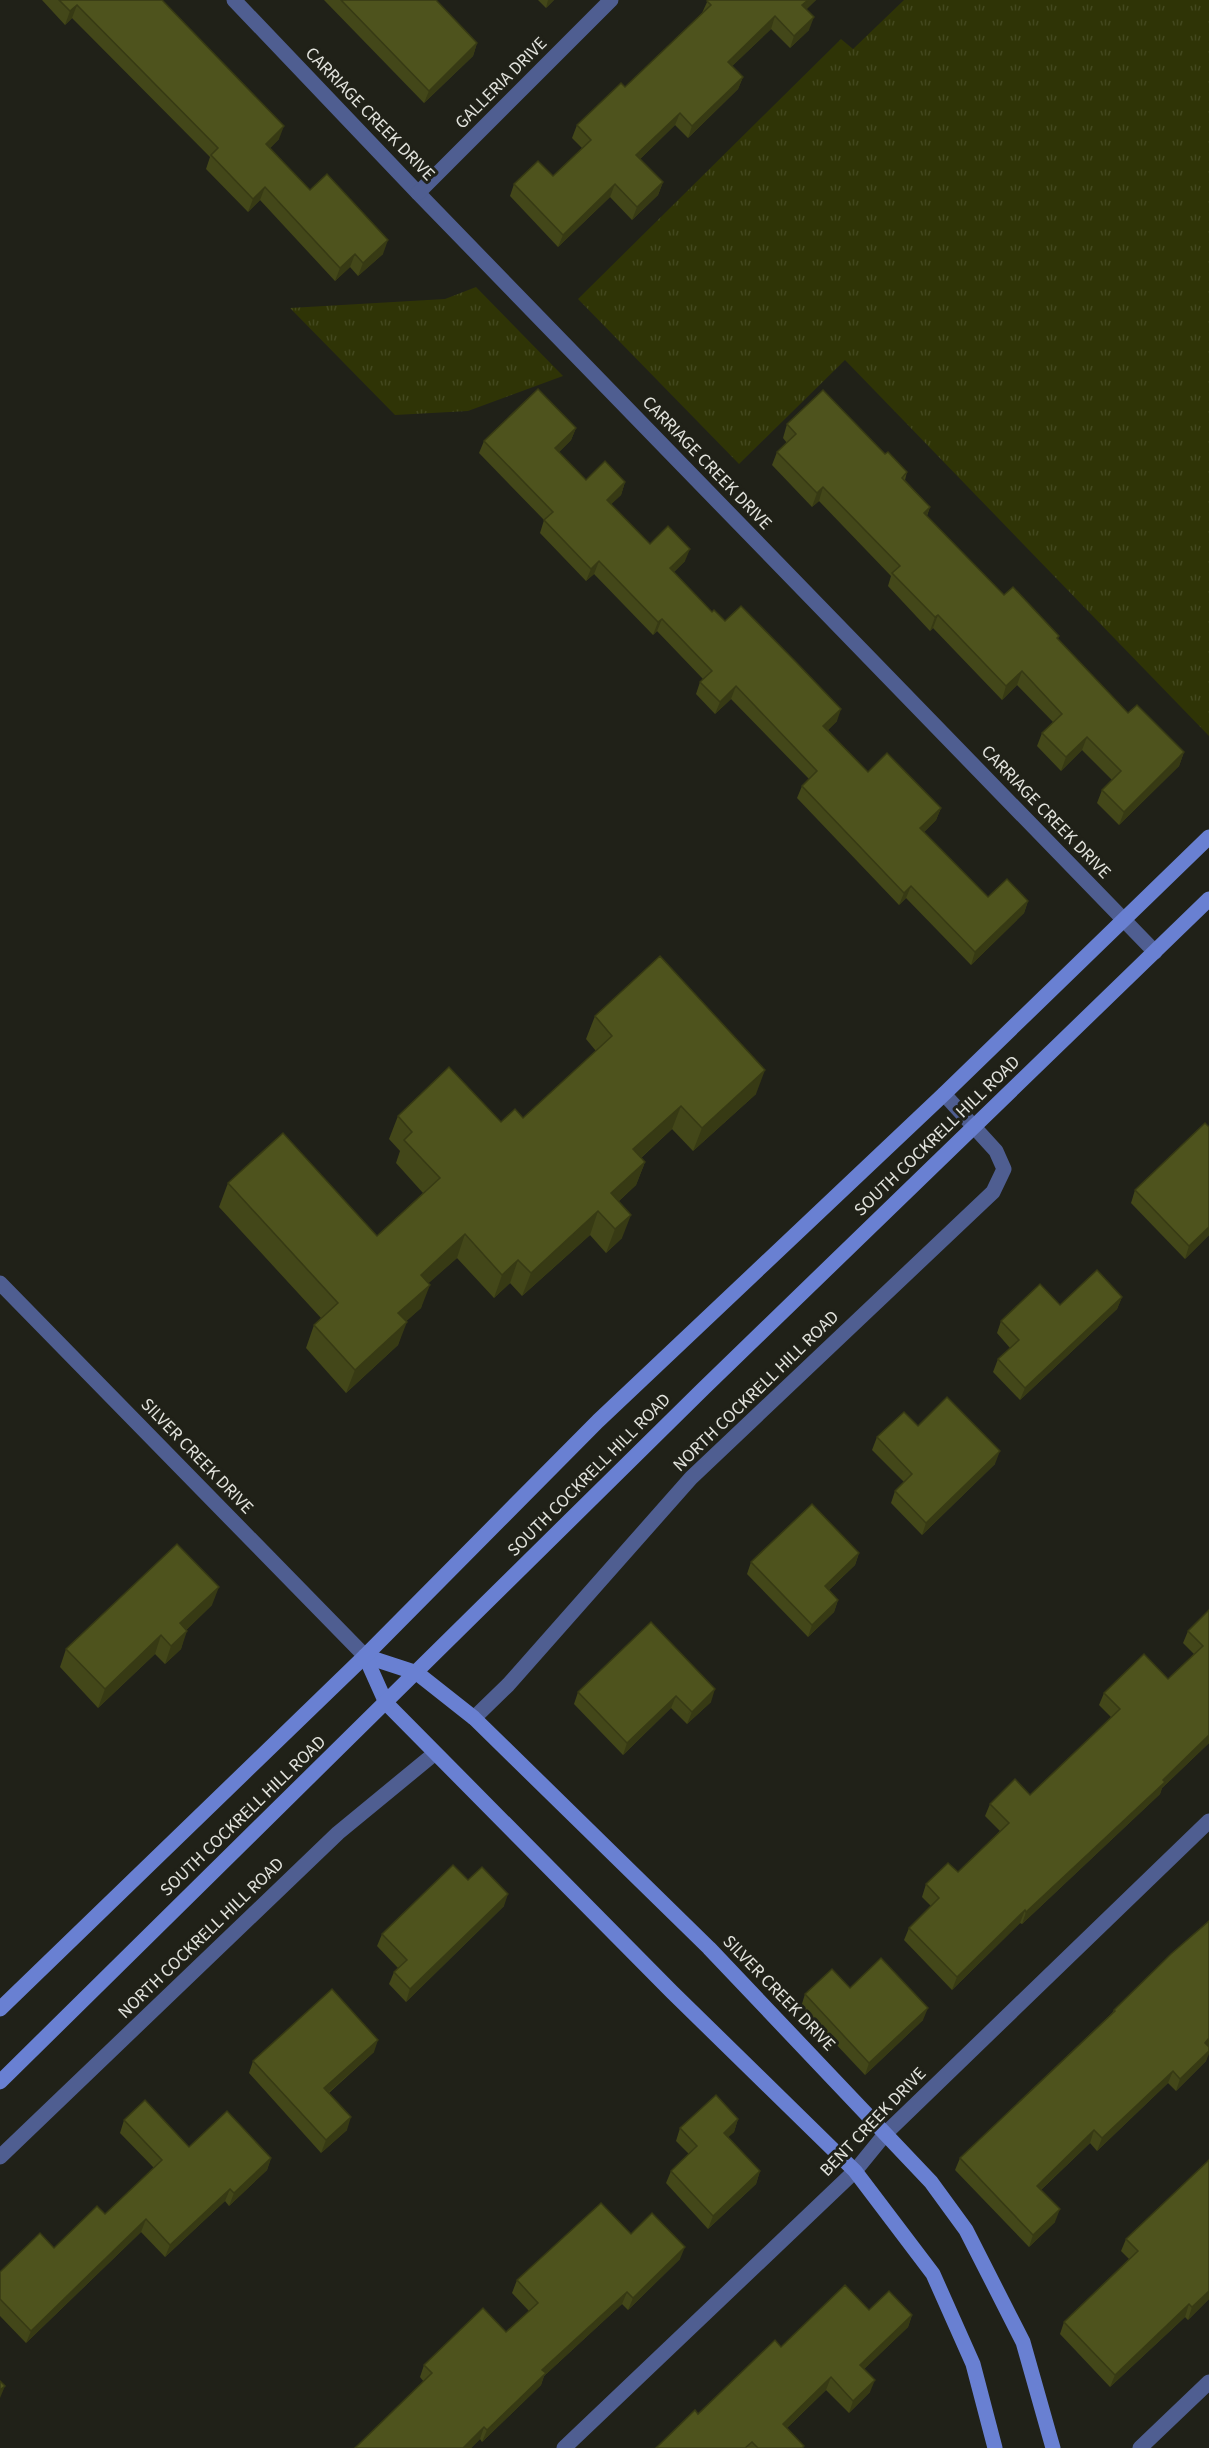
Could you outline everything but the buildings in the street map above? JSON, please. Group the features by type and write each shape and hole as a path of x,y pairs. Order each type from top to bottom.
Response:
{"main road":[{"name":"SOUTH COCKRELL HILL ROAD","path":"0,2009 365,1656 598,1421 944,1094 1209,837"},
{"name":"SOUTH COCKRELL HILL ROAD","path":"0,2082 712,1381 1209,899"},
{"name":"SILVER CREEK DRIVE","path":"365,1656 417,1673 474,1718 709,1948 931,2182 966,2230 1023,2342 1053,2448"},
{"name":"SILVER CREEK DRIVE","path":"365,1656 386,1703 434,1754 855,2171 933,2274 973,2364 996,2448"}],"street":[{"name":"CARRIAGE CREEK DRIVE","path":"234,0 418,193 1155,952"},
{"name":"GALLERIA DRIVE","path":"418,193 611,0"},
{"name":"NORTH COCKRELL HILL ROAD","path":"474,1718 508,1685 692,1478 993,1192 1004,1169 996,1151 944,1094"},
{"name":"SILVER CREEK DRIVE","path":"0,1283 365,1656"},
{"name":"NORTH COCKRELL HILL ROAD","path":"0,2157 338,1833 434,1754"},
{"name":"BENT CREEK DRIVE","path":"564,2448 855,2171 886,2133 1209,1821"},
{"path":"1140,2448 1209,2382"}],"green space":[{"path":"904,0 1209,0 1209,736 845,360 739,464 578,299 841,39 853,49"},
{"path":"476,287 563,376 468,411 395,415 290,308 445,299"}]}
